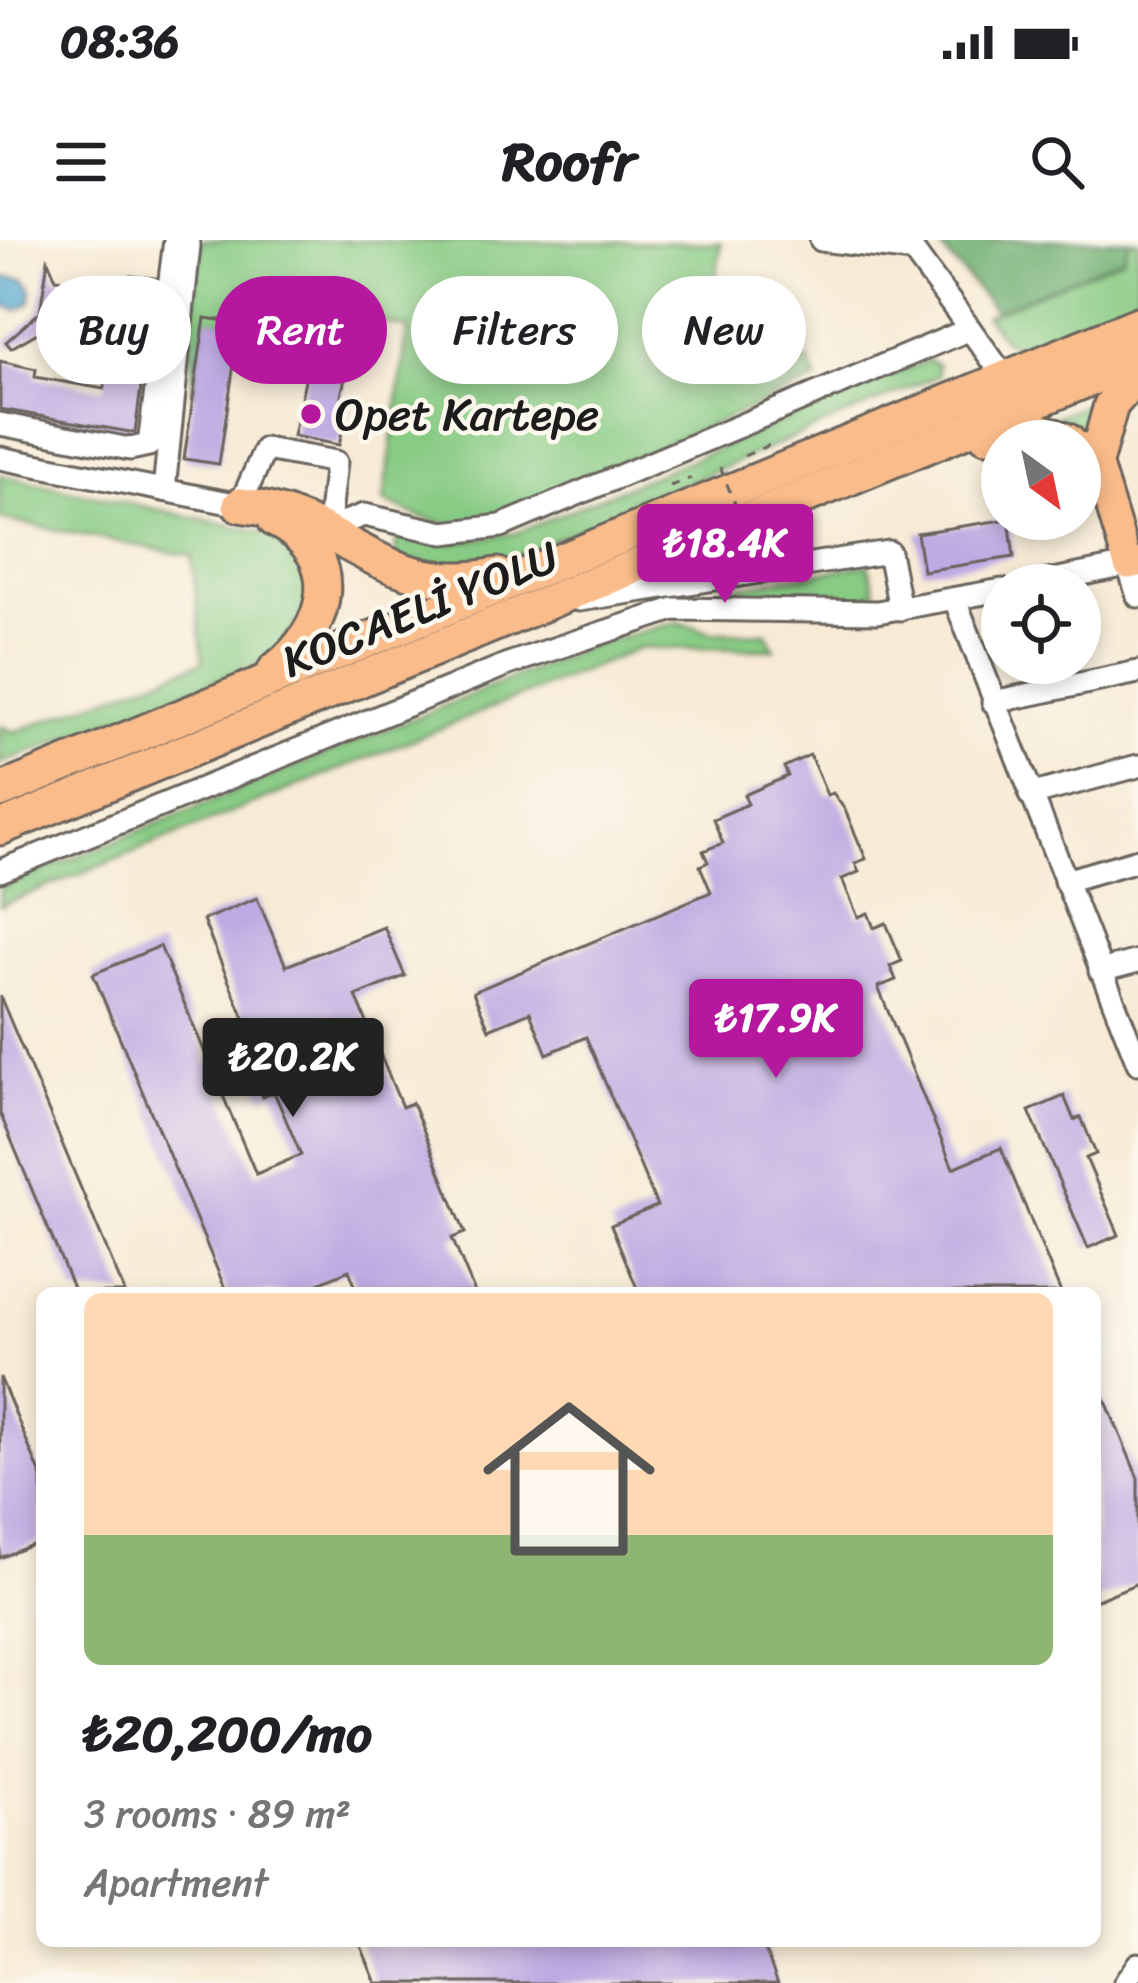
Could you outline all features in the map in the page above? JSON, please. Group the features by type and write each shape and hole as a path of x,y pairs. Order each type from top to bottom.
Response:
{"highway":[{"path":"0,791 1138,324"},
{"name":"KOCAELİ YOLU","path":"0,828 1138,359"},
{"path":"1101,420 1138,374"},
{"path":"841,481 981,436"},
{"path":"240,505 293,515 406,575 447,582 581,555"},
{"path":"240,505 302,537 322,584 321,616 313,633 250,689"}],"main road":[{"path":"1101,494 1133,564"}],"street":[{"path":"0,424 130,449 149,445 175,240"},
{"path":"164,490 189,240"},
{"path":"820,240 914,245 1004,376"},
{"path":"333,534 364,515 444,533 501,526 970,329"},
{"path":"0,458 240,505 265,449 336,461 333,534"},
{"path":"549,605 889,552 900,609"},
{"path":"1101,570 1133,564 1138,596"},
{"path":"0,871 508,664 644,615 674,609 797,614 900,609 981,594"},
{"path":"955,600 1137,1058"},
{"path":"993,702 1138,673"},
{"path":"1030,795 1138,766"},
{"path":"1065,881 1138,860"},
{"path":"1100,971 1138,961"},
{"path":"1125,1983 1138,1964"}],"path":[{"path":"769,445 719,467 756,555 804,534"}],"green space":[{"path":"201,240 721,243 717,276 642,276 642,384 806,384 809,361 817,380 485,521 459,524 433,521 384,501 408,328 387,324 387,276 215,276 215,320 205,319 193,396 191,334"},
{"path":"944,240 1129,242 1123,258 995,311 942,249"},
{"path":"1129,240 1138,240 1138,297 1017,347 1006,342 985,316 1123,258"},
{"path":"928,360 937,364 938,376 483,570 395,559 397,536 453,543 516,533"},
{"path":"1104,395 1098,420 1048,420"},
{"path":"0,475 274,535 307,565 315,604 266,661 0,764 0,726 15,732 203,662 192,556 0,519"},
{"path":"868,564 876,591 861,599 718,591"},
{"path":"678,622 712,632 767,633 775,649 640,648 0,906 0,888 595,644"}],"water":[{"path":"0,277 25,279 32,290 30,303 17,310 0,304"}],"building":[{"path":"36,316 36,334 11,348 6,342"},
{"path":"205,318 215,319 215,384 231,384 219,464 184,459"},
{"path":"0,361 36,369 36,384 104,389 104,384 141,384 135,433 0,409"},
{"path":"304,384 344,384 340,400 349,402 339,445 293,436"},
{"path":"981,523 981,540 1012,540 1014,557 923,571 917,533"},
{"path":"810,755 827,795 833,793 845,810 866,859 855,863 859,872 842,879 858,917 868,913 874,928 886,923 902,961 890,966 896,980 878,987 953,1168 1001,1148 1059,1287 637,1287 611,1225 657,1206 586,1037 547,1054 530,1012 489,1029 473,992 711,892 700,866 708,862 703,851 723,843 713,819 748,804 744,795 788,776 784,767"},
{"path":"257,898 286,966 384,927 405,976 356,996 402,1107 412,1103 465,1233 452,1238 472,1287 356,1287 349,1270 309,1287 224,1287 93,974 160,946 256,1174 301,1155 274,1092 262,1097 248,1063 261,1058 203,920"},
{"path":"0,996 122,1287 72,1287 0,1113"},
{"path":"1064,1096 1074,1120 1081,1117 1096,1154 1086,1158 1119,1235 1088,1248 1029,1111"},
{"path":"0,1377 36,1464 36,1543 0,1558"},
{"path":"1101,1389 1138,1478 1138,1583 1101,1598"},
{"path":"361,1947 763,1947 778,1983 376,1983"}],"place":[{"name":"Opet Kartepe","path":"311,414"}]}
